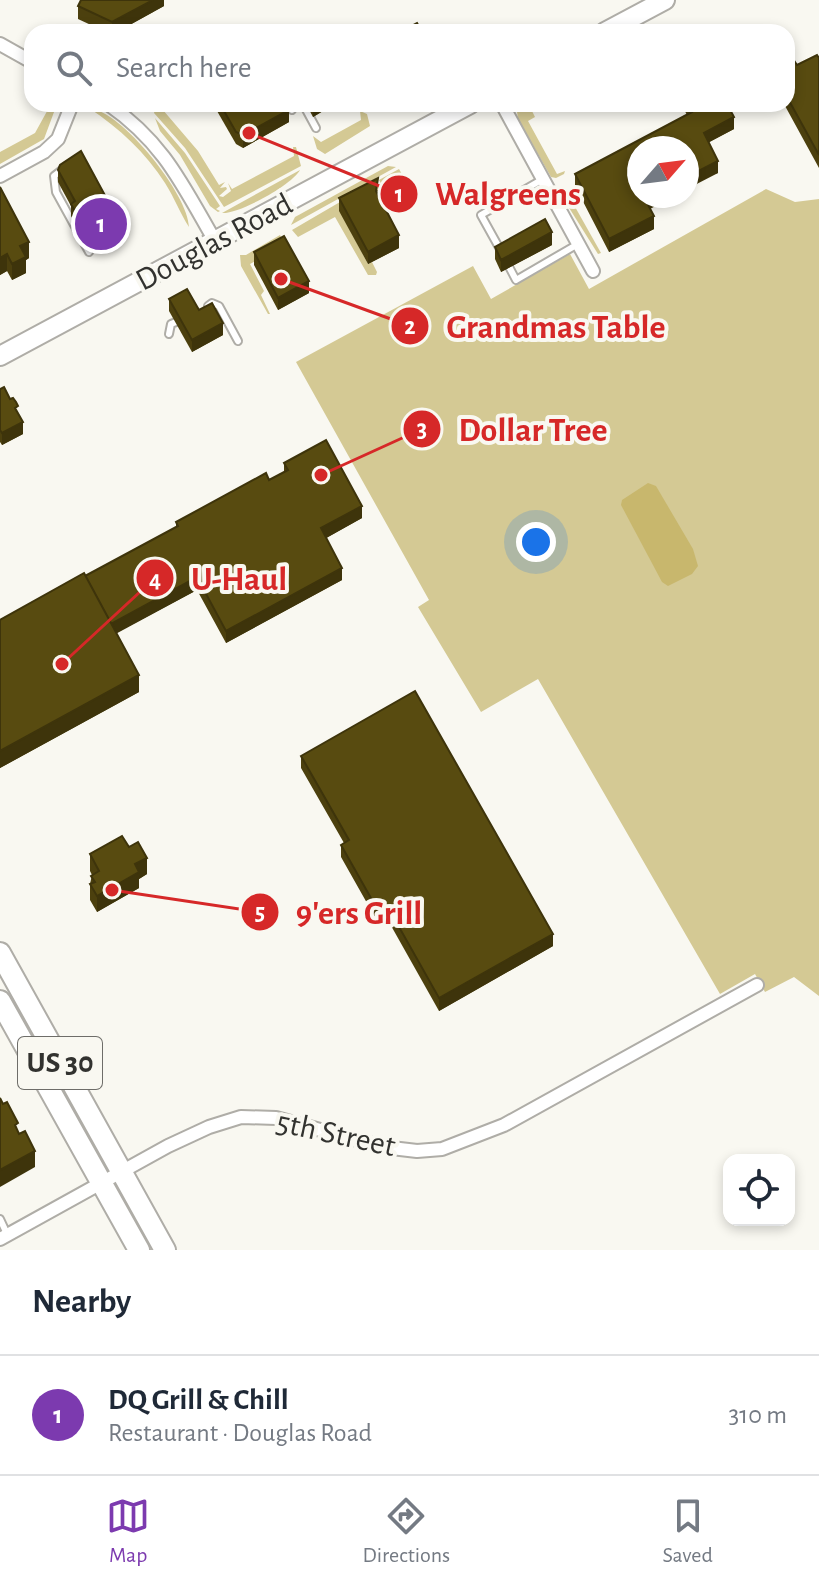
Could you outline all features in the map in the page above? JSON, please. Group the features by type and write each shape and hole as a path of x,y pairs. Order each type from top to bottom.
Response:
{"main road":[{"name":"US 30","path":"0,953 165,1250"},
{"name":"US 30","path":"0,1001 139,1250"}],"street":[{"path":"620,24 665,0"},
{"path":"0,44 24,58"},
{"path":"0,176 44,152 58,139 69,112"},
{"path":"120,112 134,122 167,158 215,241"},
{"name":"Douglas Road","path":"0,356 455,112"},
{"path":"506,112 593,271"},
{"name":"5th Street","path":"4,1237 168,1146 209,1127 241,1117 276,1118 383,1147 417,1151 442,1149 504,1125 757,985"}],"lane":[{"path":"307,112 316,128"},
{"path":"74,163 54,176 55,185 89,252"},
{"path":"543,179 481,215 516,280 579,244"},
{"path":"203,308 212,303 219,306 238,341"},
{"path":"169,334 171,324 176,322"},
{"path":"0,1219 4,1237"}],"shaded area":[{"path":"47,112 54,112 44,139 0,164 0,152 35,133"},
{"path":"94,112 102,112 118,123 151,156 178,195 189,227 158,172 141,151"},
{"path":"165,112 198,151 219,185 225,182 220,188 227,189 219,196 223,197 231,191 228,183 232,189 294,156 293,147 296,147 301,166 224,207 185,148 154,113"},
{"path":"360,112 367,114 370,126 325,154 317,149 313,136 321,142 361,120"},
{"path":"517,112 532,112 535,117 528,121 557,174 565,171 564,174 551,177 518,119"},
{"path":"155,118 185,153 220,206 216,209 220,211 218,212 210,206 180,155 160,131"},
{"path":"388,166 396,167 291,225 295,217"},
{"path":"399,169 404,185 388,196 379,180"},
{"path":"300,170 264,198 222,213"},
{"path":"376,181 381,189 340,211 368,264 372,262 376,275 368,275 335,217 298,237 292,230"},
{"path":"565,189 601,253 598,254 561,195"},
{"path":"766,189 795,202 819,199 819,996 794,977 765,992 755,974 720,994 538,679 481,712 418,607 429,600 296,362 473,266 491,299 570,254 589,289"},
{"path":"280,235 285,245 250,264 264,291 261,295 268,314 241,266 240,255 246,255"},
{"path":"648,483 656,486 693,549 698,566 692,574 668,586 662,582 621,505 622,500"}],"building":[{"path":"81,0 153,0 112,22 78,6"},
{"path":"817,55 819,58 819,155 795,112 795,62 797,65"},
{"path":"225,112 285,112 243,135 236,132"},
{"path":"692,112 731,112 734,117 704,133 718,161 699,171 699,136 647,136"},
{"path":"627,146 627,208 650,208 654,216 609,239 575,174"},
{"path":"81,151 114,212 84,228 71,204 75,201 58,170 60,165"},
{"path":"378,178 376,191 399,235 368,252 339,198"},
{"path":"0,187 29,242 20,246 26,257 12,264 7,254 0,258"},
{"path":"545,219 552,232 501,260 495,247"},
{"path":"284,236 309,281 278,298 254,252"},
{"path":"187,289 199,310 212,303 223,323 192,340 169,299"},
{"path":"4,387 10,399 16,402 18,406 15,408 23,422 2,433 0,389"},
{"path":"326,440 362,506 321,528 342,568 226,631 197,577 111,624 85,576 178,526 176,522 266,473 269,480 288,470 284,463"},
{"path":"84,573 139,675 0,751 0,620"},
{"path":"415,691 553,934 439,998 385,902 376,907 341,845 349,840 301,756"},
{"path":"122,836 129,847 138,842 147,858 135,864 139,872 97,896 90,884 95,882 91,876 99,871 90,854"},
{"path":"0,1098 3,1104 7,1102 18,1123 15,1125 19,1134 25,1131 35,1151 0,1170"}],"place":[{"name":"Walgreens","path":"249,133"},
{"name":"DQ Grill & Chill","path":"101,224"},
{"name":"Grandmas Table","path":"281,279"},
{"name":"Dollar Tree","path":"321,475"},
{"name":"U-Haul","path":"62,664"},
{"name":"9'ers Grill","path":"112,890"}]}
